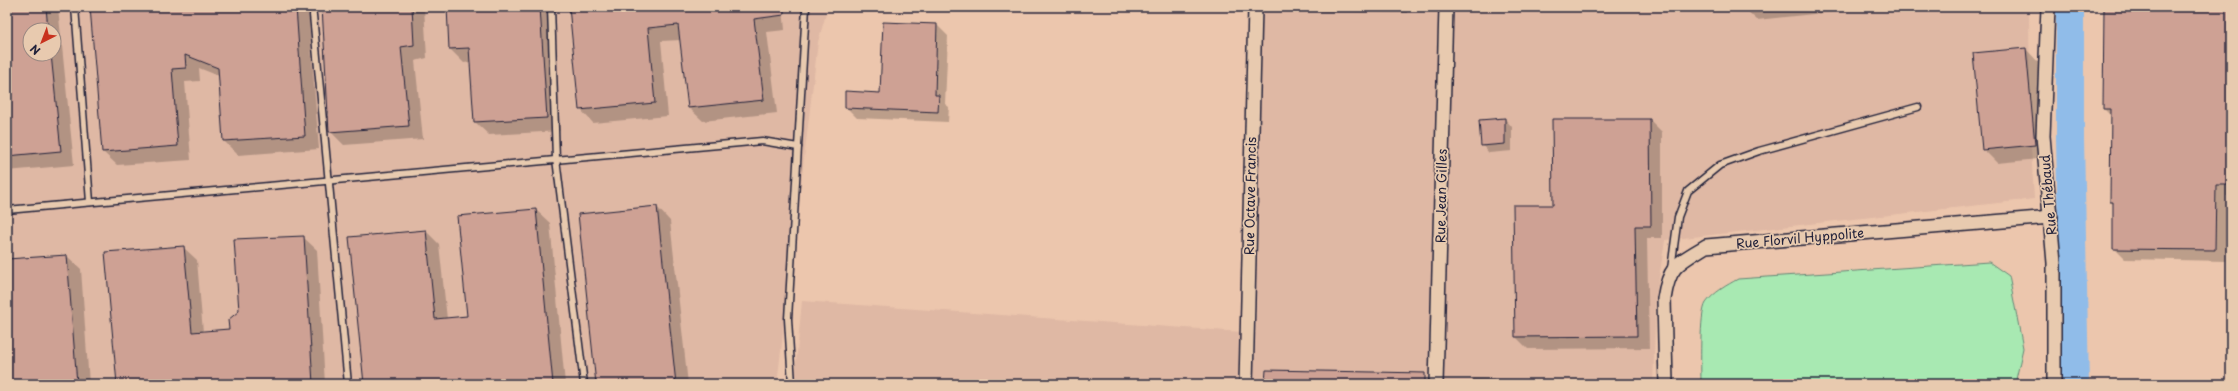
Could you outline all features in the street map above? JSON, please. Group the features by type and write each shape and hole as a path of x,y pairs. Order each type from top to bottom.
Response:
{"street":[{"name":"Rue Octave Francis","path":"1246,384 1255,7"},
{"name":"Rue Jean Gilles","path":"1436,384 1446,7"},
{"name":"Rue Thébaud","path":"2048,7 2043,136 2054,263 2054,384"},
{"name":"Rue Florvil Hyppolite","path":"1671,270 1681,261 1706,246 2051,217"},
{"path":"1666,384 1664,299 1671,270"}],"lane":[{"path":"75,7 90,202"},
{"path":"551,7 556,159 584,384"},
{"path":"792,384 788,319 806,7"},
{"path":"313,15 348,384"},
{"path":"1671,270 1678,218 1688,190 1720,165 1759,151 1918,108"},
{"path":"7,210 762,141 798,147"}],"shaded area":[{"path":"7,7 828,7 818,42 777,384 7,384"},
{"path":"1262,7 2029,7 2030,128 2034,199 1665,240 1656,298 1653,384 794,384 802,301 1256,333"}],"green space":[{"path":"1989,262 2009,276 2023,348 2015,384 1701,384 1702,318 1706,303 1713,295 1725,286 1738,279"}],"building":[{"path":"7,7 46,7 47,22 22,22 22,62 52,62 61,151 7,156"},
{"path":"90,7 296,7 305,136 223,141 218,68 185,55 186,68 172,69 178,146 102,152"},
{"path":"322,7 412,7 414,45 401,47 409,126 329,132"},
{"path":"447,7 540,7 547,118 474,122 469,48 449,49"},
{"path":"569,7 784,7 784,15 754,19 764,100 688,108 678,25 648,28 655,103 579,110"},
{"path":"2104,7 2231,7 2231,185 2216,185 2215,250 2113,249 2113,202 2110,202 2111,109 2103,109"},
{"path":"883,22 937,24 935,95 939,95 938,112 845,108 845,91 880,93"},
{"path":"2026,48 2035,145 1982,150 1973,53"},
{"path":"1505,118 1505,144 1481,146 1479,120"},
{"path":"1552,119 1650,119 1651,226 1635,226 1637,336 1515,337 1513,205 1553,205"},
{"path":"657,206 676,384 596,384 578,214"},
{"path":"536,209 553,384 364,384 349,237 426,230 435,319 467,316 457,216"},
{"path":"304,236 313,384 117,384 105,252 184,246 192,332 229,329 228,320 239,311 234,239"},
{"path":"67,255 77,384 7,384 7,259"},
{"path":"1266,370 1425,373 1425,384 1265,384"}],"waterway":[{"path":"2070,7 2070,139 2075,384"}]}
